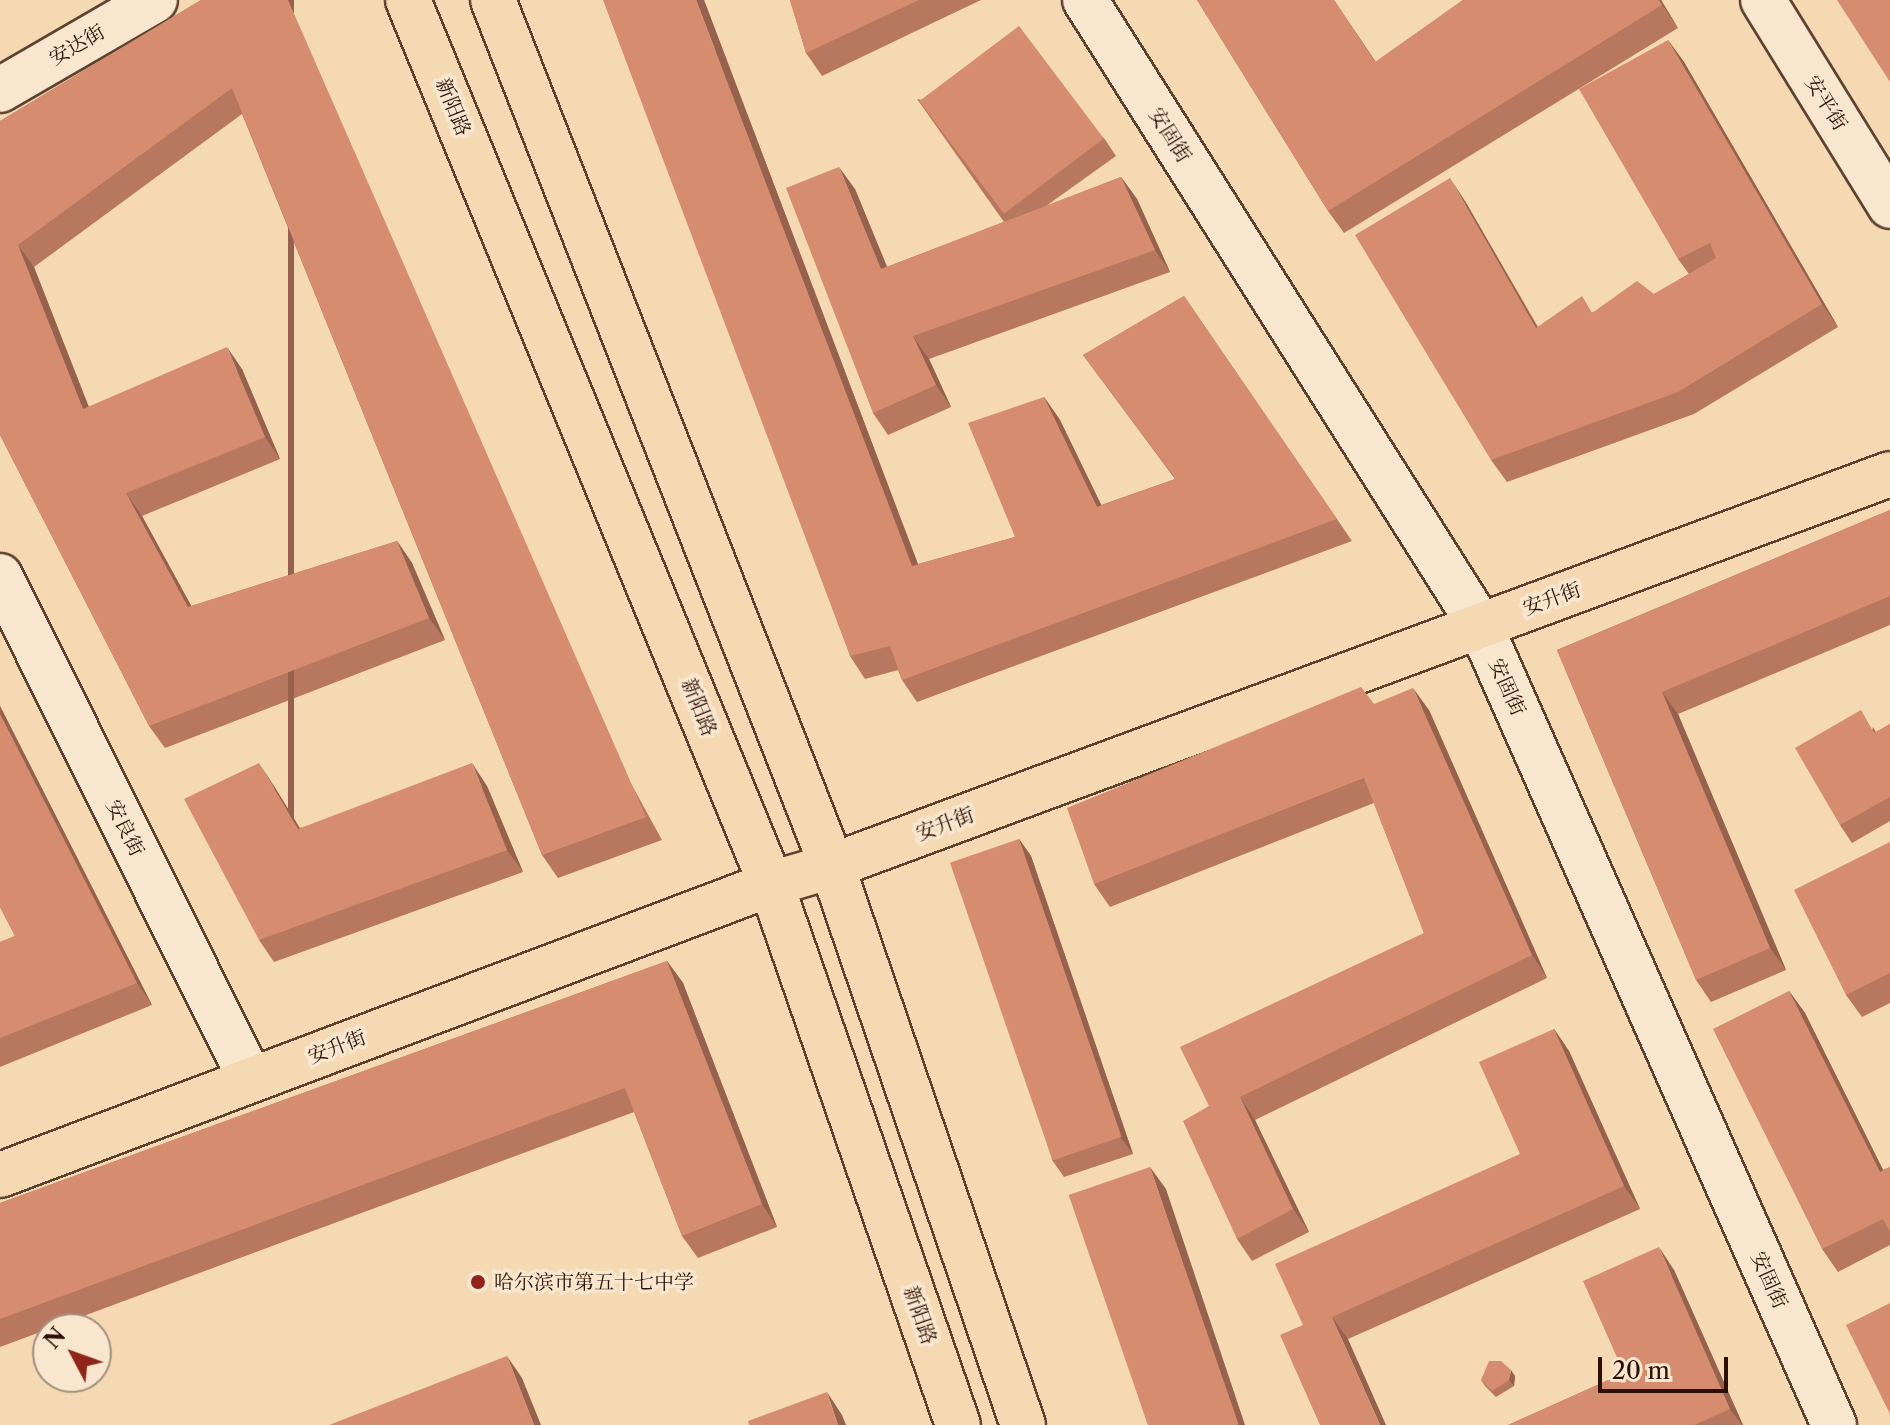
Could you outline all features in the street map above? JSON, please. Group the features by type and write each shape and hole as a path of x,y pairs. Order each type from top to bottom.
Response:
{"main road":[{"name":"新阳路","path":"408,0 771,884 958,1425"},
{"path":"493,0 832,866 1023,1425"},
{"name":"安升街","path":"0,1175 771,884 832,866 1890,474"}],"street":[{"name":"安达街","path":"0,90 155,0"},
{"name":"安固街","path":"1085,0 1480,625 1834,1425"},
{"name":"安平街","path":"1763,0 1890,206"},
{"name":"安良街","path":"0,576 251,1080"}],"building":[{"path":"201,0 288,0 646,817 542,855 232,88 18,245 83,409 227,347 265,437 126,493 188,607 397,541 429,618 149,726 0,435 0,121"},
{"path":"603,0 696,0 912,566 1015,537 968,423 1044,397 1097,507 1176,479 1083,355 1184,296 1337,519 902,680 890,646 850,656"},
{"path":"790,0 919,0 806,53"},
{"path":"1197,0 1334,0 1375,62 1463,0 1659,0 1662,5 1328,211"},
{"path":"1837,0 1890,0 1890,82"},
{"path":"1019,26 1104,139 1004,214 919,101"},
{"path":"1668,40 1822,304 1678,392 1491,460 1355,235 1450,178 1536,328 1582,296 1592,313 1637,281 1654,294 1716,258 1710,243 1678,259 1579,89"},
{"path":"839,167 881,269 1121,177 1155,250 913,336 936,385 873,413 786,188"},
{"path":"1890,510 1890,596 1662,692 1770,948 1696,980 1557,650"},
{"path":"1361,687 1374,704 1413,688 1532,955 1240,1097 1293,1209 1237,1239 1183,1121 1209,1106 1180,1047 1424,933 1364,778 1094,884 1067,808"},
{"path":"1861,710 1874,733 1890,724 1890,797 1840,825 1795,748"},
{"path":"0,714 137,983 0,1038 0,942 15,936 0,907"},
{"path":"259,763 298,829 472,763 507,850 259,940 184,799"},
{"path":"1019,839 1122,1137 1053,1161 950,863"},
{"path":"1890,842 1890,973 1846,995 1794,890"},
{"path":"667,961 762,1204 682,1236 625,1088 0,1319 0,1203"},
{"path":"1789,991 1880,1172 1890,1167 1890,1232 1883,1219 1822,1249 1713,1029"},
{"path":"1554,1029 1624,1186 1332,1317 1380,1425 1320,1425 1280,1335 1303,1325 1275,1264 1520,1154 1479,1062"},
{"path":"1150,1167 1239,1424 1148,1425 1069,1195"},
{"path":"1659,1247 1730,1409 1694,1425 1508,1425 1624,1373 1583,1281"},
{"path":"1890,1303 1890,1414 1846,1325"},
{"path":"507,1356 534,1425 329,1425"},
{"path":"1489,1361 1501,1361 1511,1370 1509,1380 1492,1391 1481,1380"},
{"path":"827,1392 838,1425 749,1425 748,1421"}],"place":[{"name":"哈尔滨市第五十七中学","path":"478,1282"}]}
